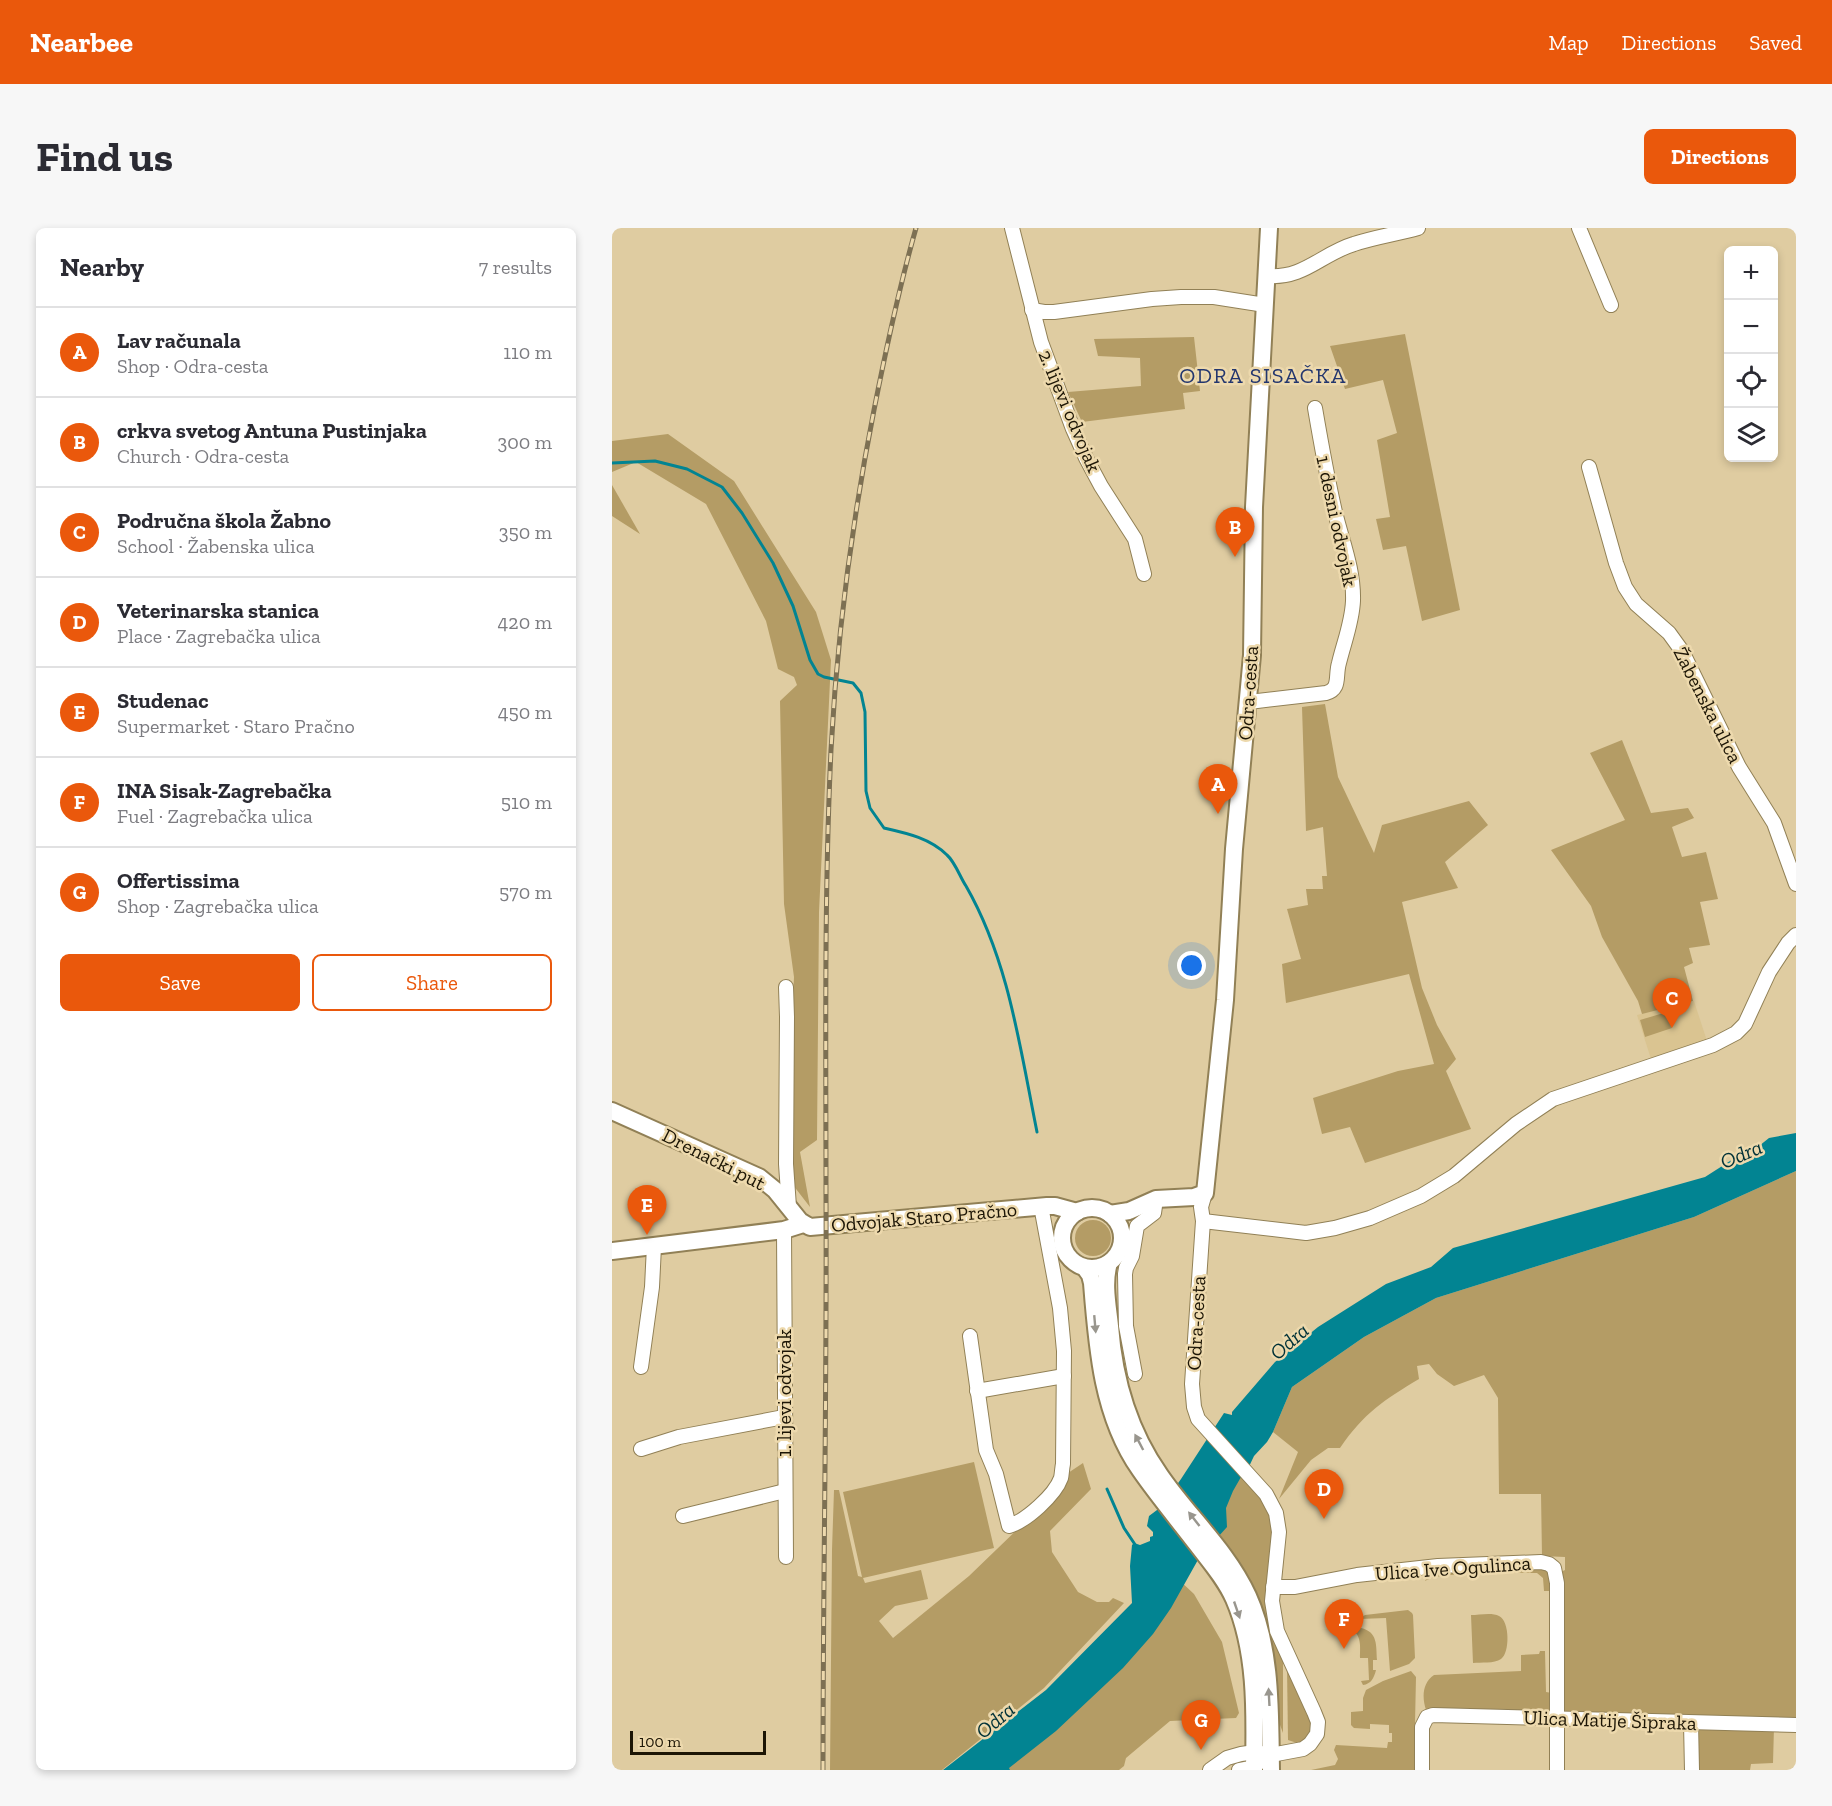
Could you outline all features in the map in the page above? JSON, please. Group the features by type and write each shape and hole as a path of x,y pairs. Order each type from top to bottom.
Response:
{"main road":[{"name":"Odra-cesta","path":"1205,1193 1225,1000 1234,849 1249,702 1254,507 1269,228"},
{"name":"Drenački put","path":"612,1111 759,1177 775,1190 803,1224"},
{"path":"1110,1214 1149,1203 1194,1197 1205,1193"},
{"path":"1085,1268 1098,1268 1109,1263 1118,1255 1128,1222 1149,1203"},
{"path":"1044,1206 1060,1218 1064,1229 1065,1250 1073,1261 1085,1268 1090,1275 1096,1337 1111,1410 1138,1467 1156,1482 1248,1596 1262,1637 1268,1676 1258,1764"},
{"name":"Odvojak Staro Pračno","path":"612,1251 784,1230 803,1224 812,1227 1044,1206 1055,1206 1077,1212"},
{"path":"1064,1229 1077,1212 1096,1208 1110,1214 1118,1222 1123,1238"},
{"path":"1109,1263 1106,1281 1110,1334 1116,1372 1132,1428 1156,1482"}],"street":[{"name":"2. lijevi odvojak","path":"1012,228 1041,342 1073,429 1101,486 1135,538 1144,574"},
{"path":"1267,276 1280,277 1299,273 1352,244 1418,228"},
{"path":"1579,228 1611,305"},
{"path":"1032,310 1054,312 1152,299 1203,296 1265,305"},
{"name":"1. desni odvojak","path":"1249,702 1332,692 1336,687 1339,663 1349,630 1353,583 1347,551 1328,482 1315,408"},
{"name":"Žabenska ulica","path":"1589,466 1616,563 1626,586 1636,604 1669,633 1682,651 1739,767 1774,823 1796,884"},
{"path":"1203,1221 1290,1232 1319,1232 1370,1218 1421,1196 1454,1176 1521,1120 1553,1099 1713,1045 1736,1033 1745,1024 1776,961 1796,935"},
{"path":"786,987 788,1017 786,1164 789,1207"},
{"name":"Odra-cesta","path":"1205,1193 1207,1208 1203,1221 1192,1384 1194,1407 1201,1424 1272,1503 1278,1521 1273,1587"},
{"path":"1135,1374 1126,1326 1125,1274 1132,1256 1137,1227 1154,1213 1149,1203"},
{"path":"970,1336 986,1449 996,1474 1009,1526 1025,1519 1053,1491 1061,1478 1063,1464 1064,1350 1060,1308 1044,1206"},
{"name":"1. lijevi odvojak","path":"784,1230 786,1557"},
{"path":"641,1367 652,1287 654,1246"},
{"path":"977,1391 1064,1376"},
{"path":"641,1449 679,1437 784,1417"},
{"path":"683,1516 785,1491"},
{"name":"Ulica Ive Ogulinca","path":"1273,1587 1294,1587 1357,1575 1438,1566 1541,1562 1549,1564 1557,1575 1557,1718"},
{"path":"1210,1770 1227,1758 1258,1764 1310,1744 1317,1734 1318,1727 1314,1712 1277,1631 1272,1609 1273,1587"},
{"name":"Ulica Matije Šipraka","path":"1422,1770 1422,1727 1426,1719 1434,1715 1796,1725"},
{"path":"1557,1718 1557,1770"},
{"path":"1691,1723 1692,1770"}],"shaded area":[{"path":"1405,334 1460,610 1422,621 1406,546 1383,550 1376,519 1390,517 1377,440 1397,433 1383,380 1345,389 1330,346"},
{"path":"1194,337 1200,391 1183,393 1185,409 1082,422 1068,392 1141,386 1140,358 1098,356 1094,339"},
{"path":"668,434 734,481 816,612 831,660 819,912 817,1140 800,1152 810,1207 793,1185 791,1050 794,977 784,904 780,701 797,685 794,677 778,669 766,621 706,504 636,462 612,472 612,441"},
{"path":"612,485 640,534 612,516"},
{"path":"1325,704 1338,777 1374,853 1382,825 1469,801 1488,825 1445,862 1458,888 1402,902 1422,988 1437,1025 1456,1059 1446,1071 1471,1129 1365,1163 1350,1127 1322,1134 1313,1098 1398,1071 1434,1064 1409,974 1286,1003 1282,964 1301,959 1287,909 1308,905 1306,889 1323,889 1322,876 1327,876 1323,827 1306,831 1302,707"},
{"path":"1622,740 1651,813 1688,808 1694,818 1672,827 1682,857 1706,852 1718,899 1700,902 1710,945 1689,948 1693,963 1684,967 1693,1001 1642,1014 1638,1001 1602,937 1591,906 1551,850 1625,820 1590,753"},
{"path":"1694,1001 1707,1041 1651,1059 1637,1015"},
{"path":"1667,1012 1672,1028 1645,1037 1640,1020"},
{"path":"1796,1171 1796,1719 1569,1713 1564,1710 1561,1572 1565,1570 1565,1557 1542,1556 1541,1494 1499,1494 1498,1398 1484,1375 1454,1386 1437,1374 1429,1364 1417,1366 1419,1379 1375,1408 1340,1448 1328,1448 1311,1460 1279,1499 1298,1452 1273,1432 1292,1387 1364,1337 1436,1298 1694,1217"},
{"path":"1093,1220 1105,1226 1111,1238 1105,1250 1093,1256 1081,1250 1075,1238 1081,1226"},
{"path":"974,1462 994,1548 863,1578 865,1583 921,1570 928,1599 895,1606 879,1621 893,1638 969,1576 1028,1519 1068,1473 1083,1463 1091,1489 1050,1531 1052,1552 1078,1592 1097,1602 1109,1602 1113,1598 1124,1603 1044,1688 942,1770 830,1770 834,1490 839,1490 858,1576 862,1577 843,1492"},
{"path":"1235,1469 1261,1496 1271,1521 1272,1533 1265,1598 1273,1638 1283,1659 1283,1733 1205,1520"},
{"path":"1538,1568 1549,1572 1552,1591 1544,1591 1543,1578 1537,1573 1462,1574 1425,1581 1428,1574 1433,1572"},
{"path":"1178,1579 1194,1594 1222,1642 1239,1713 1236,1718 1170,1721 1126,1758 1124,1766 1119,1770 998,1770"},
{"path":"1408,1610 1413,1615 1415,1658 1409,1664 1390,1671 1386,1618 1359,1619 1365,1615"},
{"path":"1493,1614 1503,1619 1508,1637 1504,1656 1498,1661 1473,1663 1471,1615"},
{"path":"1361,1628 1373,1636 1377,1660 1373,1660 1373,1670 1376,1670 1373,1678 1363,1685 1361,1681 1369,1680 1368,1658 1360,1658 1360,1642 1355,1632 1351,1629 1321,1630"},
{"path":"1540,1651 1545,1651 1546,1692 1552,1693 1551,1709 1546,1714 1426,1710 1424,1691 1427,1682 1434,1675 1521,1671 1521,1655 1539,1654"},
{"path":"1287,1667 1311,1723 1308,1736 1297,1743 1288,1740"},
{"path":"1411,1671 1416,1677 1414,1770 1311,1770 1335,1765 1338,1759 1334,1750 1336,1745 1387,1748 1388,1742 1392,1742 1389,1725 1370,1724 1370,1729 1354,1728 1351,1725 1351,1712 1363,1711 1363,1698 1366,1690"},
{"path":"1774,1727 1773,1763 1751,1764 1750,1770 1699,1770 1698,1728"}],"water":[{"name":"Odra","path":"1796,1133 1796,1171 1694,1217 1436,1298 1364,1337 1292,1387 1273,1432 1254,1456 1245,1475 1241,1477 1233,1491 1226,1508 1227,1527 1199,1558 1171,1608 1153,1634 1123,1668 1056,1731 1009,1768 1010,1770 943,1770 1046,1690 1132,1603 1130,1566 1132,1545 1150,1541 1150,1537 1153,1536 1153,1532 1147,1526 1149,1516 1161,1507 1224,1413 1232,1415 1232,1412 1275,1362 1318,1327 1386,1284 1431,1267 1453,1248 1705,1177 1769,1138"}],"waterway":[{"path":"612,463 655,461 687,469 722,487 742,513 773,563 793,606 810,660 818,674 853,683 861,693 865,712 866,791 870,808 884,828 917,837 933,844 947,855 981,915 1003,975 1037,1132"},
{"path":"1107,1489 1124,1528 1136,1546"}],"railway":[{"path":"823,1770 826,972 831,750 841,622 859,494 888,341 916,228"}],"place":[{"name":"crkva svetog Antuna Pustinjaka","path":"1235,557"},
{"name":"Lav računala","path":"1218,814"},
{"name":"Područna škola Žabno","path":"1672,1028"},
{"name":"Studenac","path":"647,1235"},
{"name":"Veterinarska stanica","path":"1324,1519"},
{"name":"INA Sisak-Zagrebačka","path":"1344,1649"},
{"name":"Offertissima","path":"1201,1750"}],"district":[{"name":"ODRA SISAČKA","path":"1263,375"}]}
